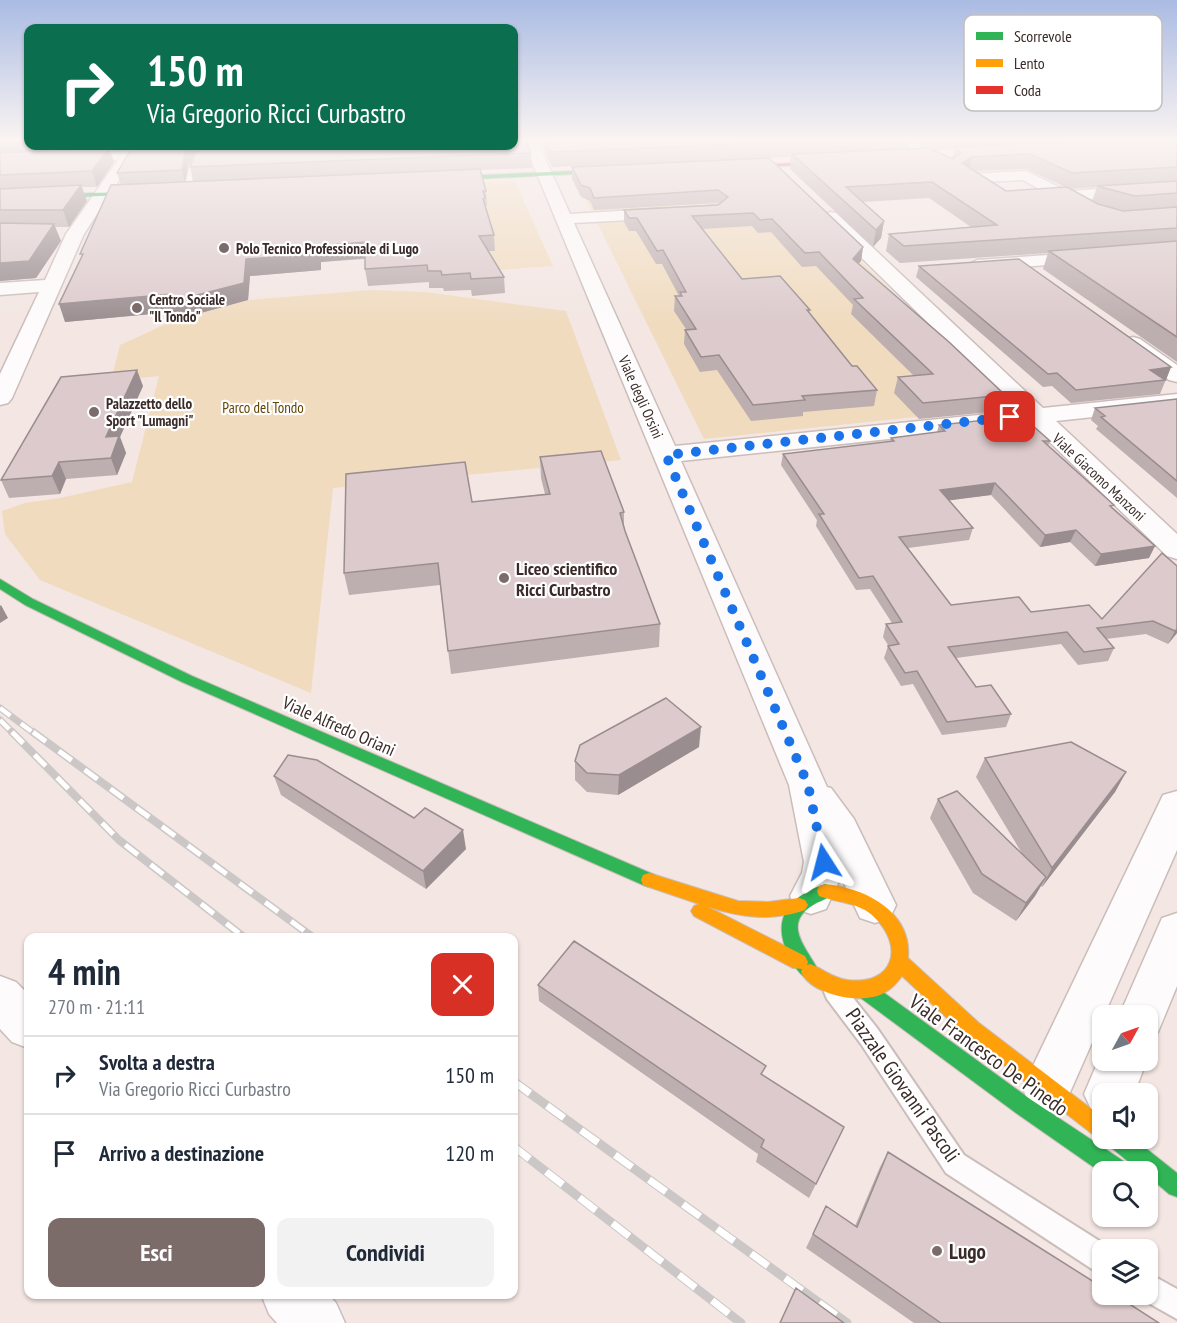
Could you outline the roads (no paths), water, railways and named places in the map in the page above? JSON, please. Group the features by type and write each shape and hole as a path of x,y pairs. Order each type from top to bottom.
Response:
{"main road":[{"name":"Viale Alfredo Oriani","path":"0,571 29,602"},
{"name":"Viale Alfredo Oriani","path":"0,583 29,602 188,679 638,876 738,909 768,910 805,900"},
{"name":"Viale Alfredo Oriani","path":"638,876 729,927 799,962"},
{"path":"825,891 842,892 875,905 898,931 902,947 900,962 893,975 881,985 865,990 847,990 828,985 812,975 799,962 791,946 788,931 790,916 805,900 825,891"},
{"name":"Viale Francesco De Pinedo","path":"900,962 933,998 1047,1089 1092,1122"},
{"name":"Viale Francesco De Pinedo","path":"865,990 1020,1106 1092,1127"},
{"name":"Viale Francesco De Pinedo","path":"1129,1149 1177,1186"}],"street":[{"path":"0,398 75,234 97,202"},
{"name":"Viale degli Orsini","path":"558,202 808,785 824,862 822,875 805,900"},
{"path":"1075,202 1103,217 1129,219 1177,216"},
{"name":"Viale Giacomo Manzoni","path":"815,204 1177,550"},
{"path":"566,219 683,212"},
{"path":"1129,219 1177,247"},
{"path":"54,234 75,234"},
{"path":"963,266 1177,251"},
{"path":"1019,262 1047,282"},
{"path":"886,272 908,270"},
{"path":"0,289 50,285"},
{"path":"1121,335 1177,375"},
{"path":"666,455 1033,414 1177,401"},
{"name":"Viale degli Orsini","path":"808,785 840,830 875,905"},
{"path":"1047,1089 1177,807"},
{"path":"1147,1005 1177,932"},
{"path":"0,997 24,1022"},
{"path":"294,1299 316,1323"}],"lane":[{"name":"Piazzale Giovanni Pascoli","path":"828,985 862,1027 955,1164 1092,1253"},
{"path":"1158,1293 1177,1305"}],"railway":[{"path":"0,708 35,734"},
{"path":"0,720 12,732"},
{"path":"12,732 119,840 239,933"},
{"path":"33,732 307,933"},
{"path":"518,1085 847,1323"},
{"path":"518,1150 741,1323"}],"place":[{"name":"Polo Tecnico Professionale di Lugo","path":"224,248"},
{"name":"Centro Sociale \"Il Tondo\"","path":"137,308"},
{"name":"Palazzetto dello Sport \"Lumagni\"","path":"94,412"},
{"name":"Liceo scientifico Ricci Curbastro","path":"504,578"},
{"name":"Lugo","path":"937,1251"}],"park label":[{"name":"Parco del Tondo","path":"263,407"}]}
